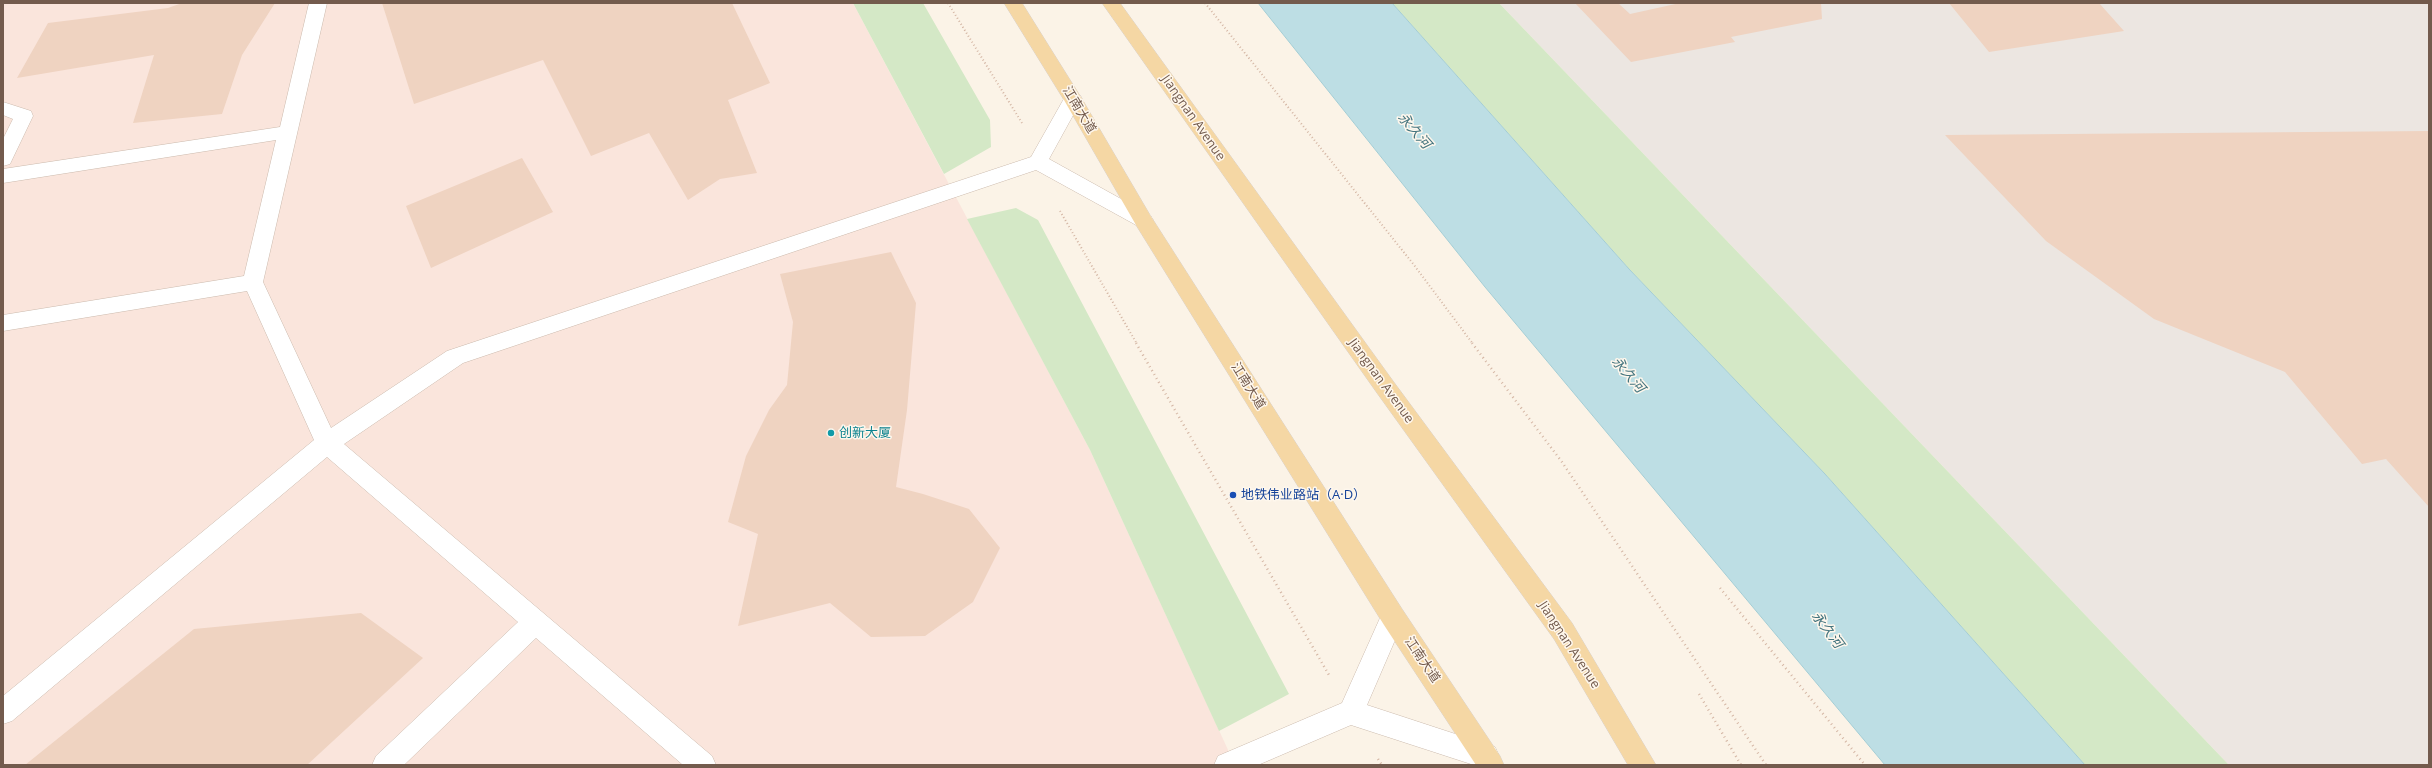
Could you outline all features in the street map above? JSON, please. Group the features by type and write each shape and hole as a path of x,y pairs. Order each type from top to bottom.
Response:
{"main road":[{"name":"江南大道","path":"1013,3 1073,99 1143,220 1393,617 1488,761"},
{"name":"Jiangnan Avenue","path":"1111,3 1380,381 1563,631 1643,765"}],"lane":[{"path":"318,3 253,282 327,443 703,765"},
{"path":"3,712 327,443 455,357 1038,162 1073,99"},
{"path":"3,108 24,116 3,159"},
{"path":"3,176 288,132"},
{"path":"1038,162 1143,220"},
{"path":"3,323 253,282"},
{"path":"1351,712 1393,617"},
{"path":"385,765 536,622"},
{"path":"1227,765 1351,712 1488,761"}],"path":[{"path":"948,3 1021,119 1054,201 1382,765"},
{"path":"1205,3 1414,265 1562,462 1766,765"},
{"path":"1720,588 1865,765"},
{"path":"1699,694 1741,765"}],"shaded area":[{"path":"3,3 853,3 1090,450 1235,765 3,765"},
{"path":"1499,3 2429,3 2429,765 2229,765"}],"green space":[{"path":"853,3 923,3 990,120 991,147 944,174"},
{"path":"1392,3 1499,3 2229,765 2085,765 1825,474 1629,269"},
{"path":"1016,208 1038,220 1289,694 1219,731 1090,450 967,219"}],"water":[{"name":"永久河","path":"1258,3 1392,3 1629,269 1825,474 2085,765 1885,765 1485,287"}],"building":[{"path":"182,3 275,3 242,55 222,114 133,123 154,55 17,78 48,23 168,8"},
{"path":"382,3 732,3 770,83 728,100 757,173 720,179 688,200 649,133 591,156 543,60 414,104"},
{"path":"1575,3 1618,3 1630,14 1680,3 1821,3 1822,19 1731,37 1735,42 1631,62"},
{"path":"1949,3 2099,3 2124,31 1989,52"},
{"path":"2429,131 2429,507 2386,459 2362,464 2285,372 2154,319 2046,241 1945,135"},
{"path":"522,158 553,212 431,268 406,206"},
{"name":"创新大厦","path":"891,252 916,303 907,410 896,487 969,509 1000,548 973,602 925,636 871,637 830,603 738,626 758,534 728,522 746,456 769,410 787,385 793,322 780,274"},
{"path":"361,613 423,658 307,765 25,765 194,629"}],"place":[{"name":"创新大厦","path":"831,433"},
{"name":"地铁伟业路站（A·D）","path":"1233,495"}]}
